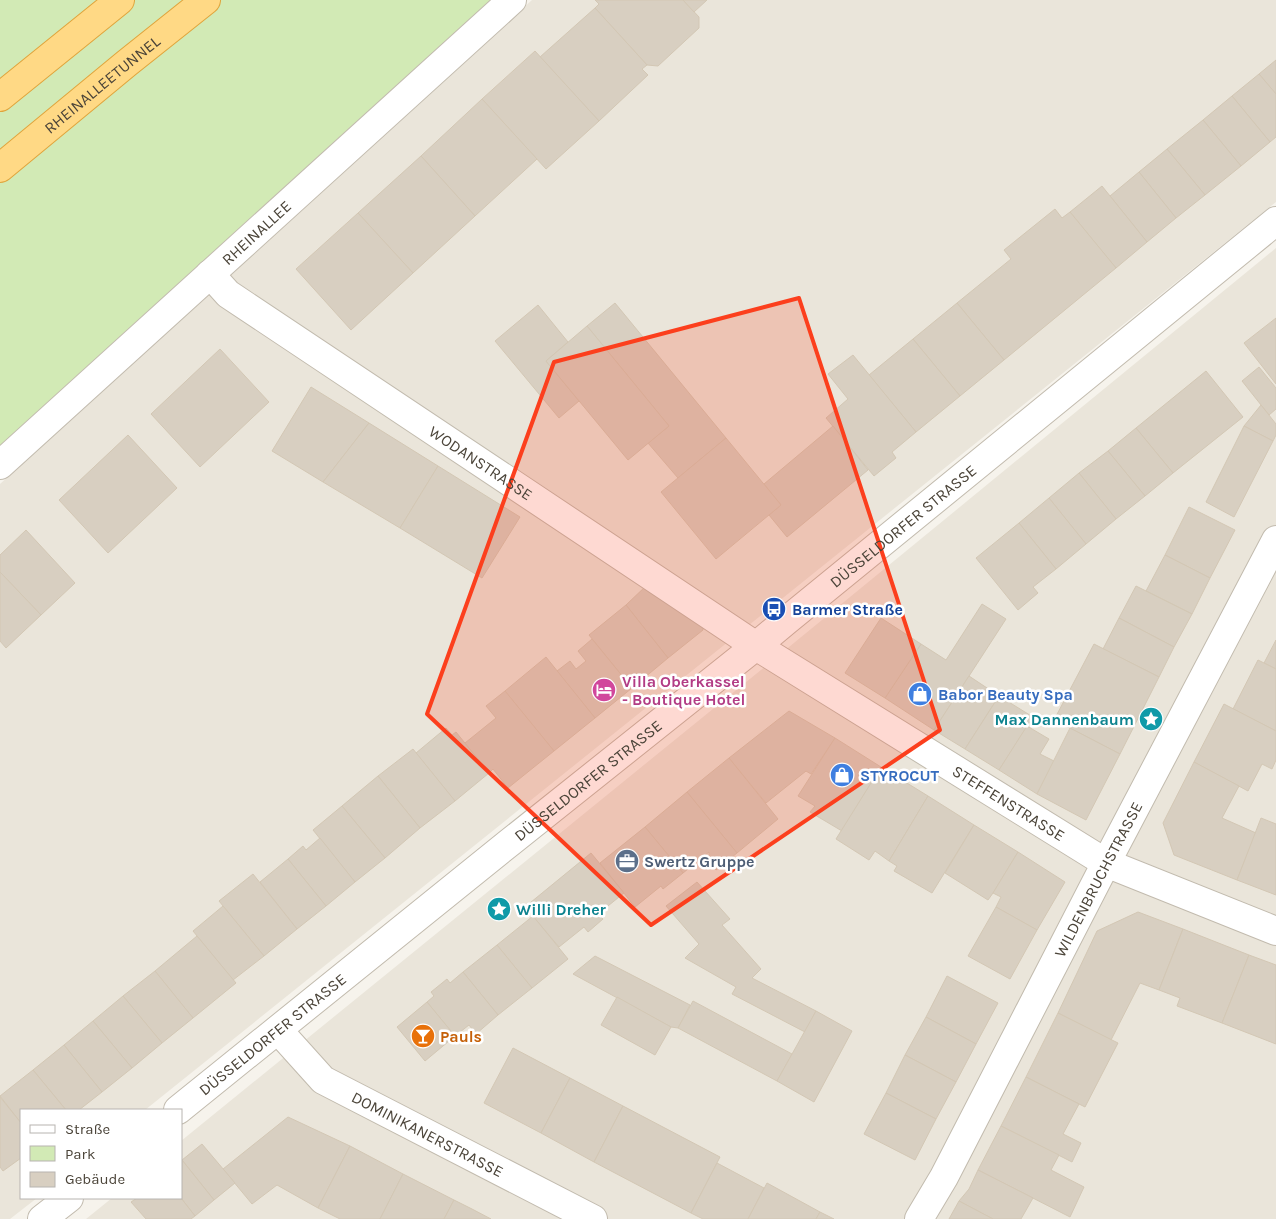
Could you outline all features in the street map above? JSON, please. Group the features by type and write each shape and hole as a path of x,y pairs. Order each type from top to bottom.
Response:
{"highway":[{"path":"0,98 120,0"},
{"name":"RHEINALLEETUNNEL","path":"0,168 119,69 206,0"}],"street":[{"name":"RHEINALLEE","path":"0,465 512,0"},
{"name":"DÜSSELDORFER STRASSE","path":"179,1109 509,842 756,646 1276,221"},
{"name":"WODANSTRASSE","path":"210,274 228,294 756,646"},
{"name":"WILDENBRUCHSTRASSE","path":"919,1219 944,1177 1276,540"},
{"name":"STEFFENSTRASSE","path":"756,646 1106,863 1276,931"},
{"name":"DOMINIKANERSTRASSE","path":"278,1030 323,1080 593,1219"},
{"path":"42,1219 68,1199"}],"highlighted area":[{"path":"799,298 940,730 651,925 427,714 554,362"}],"shaded area":[{"path":"532,0 1276,0 1276,202 146,1109 20,1109 20,1199 36,1199 10,1219 0,1219 0,484"},
{"path":"1276,248 1276,1219 86,1219 111,1199 182,1199 182,1140"}],"green space":[{"path":"0,0 496,0 0,450"}],"building":[{"path":"595,0 683,0 699,17 699,28 658,66 647,65 595,8 599,4"},
{"path":"683,0 707,0 694,12"},
{"path":"595,8 647,65 642,69 648,75 599,121 540,57"},
{"path":"535,51 599,121 546,169 482,99"},
{"path":"1276,60 1276,94 1259,74"},
{"path":"1259,74 1276,94 1276,137 1270,142 1232,96"},
{"path":"1232,96 1270,142 1241,166 1203,120"},
{"path":"482,99 537,159 475,216 421,156"},
{"path":"1203,120 1241,166 1205,195 1167,149"},
{"path":"1167,149 1205,195 1176,218 1139,172"},
{"path":"421,156 475,216 413,273 358,213"},
{"path":"1139,172 1176,218 1147,242 1110,196"},
{"path":"1102,186 1147,242 1116,268 1070,212"},
{"path":"1055,209 1062,218 1070,212 1116,268 1004,360 957,303 1011,259 1004,250"},
{"path":"358,213 413,273 351,330 296,269"},
{"path":"615,303 726,438 678,478 648,443 669,426 587,326"},
{"path":"957,303 1004,360 960,396 913,339"},
{"path":"538,305 568,342 546,361 579,401 559,418 495,341"},
{"path":"1276,318 1276,384 1244,343"},
{"path":"587,326 669,426 628,460 546,361"},
{"path":"913,339 960,396 916,432 869,375"},
{"path":"220,349 269,402 200,467 151,414"},
{"path":"853,355 916,432 892,452 896,458 874,476 826,418 848,399 828,374"},
{"path":"1259,367 1276,388 1276,409 1269,415 1242,381"},
{"path":"1206,371 1243,417 1173,473 1136,428"},
{"path":"311,387 369,423 323,482 272,451"},
{"path":"1261,405 1276,424 1276,435 1273,441 1244,426"},
{"path":"369,423 438,466 400,528 323,482"},
{"path":"833,426 868,470 787,537 769,515 781,505 764,484"},
{"path":"1244,426 1273,441 1234,517 1206,502"},
{"path":"1136,428 1173,473 1145,496 1108,451"},
{"path":"128,435 177,488 108,553 59,500"},
{"path":"726,438 781,505 716,559 661,492"},
{"path":"1108,451 1145,496 1116,519 1079,473"},
{"path":"438,466 520,517 482,578 400,528"},
{"path":"1079,473 1116,519 1086,544 1049,498"},
{"path":"1049,498 1086,544 1056,569 1019,523"},
{"path":"1189,507 1235,530 1210,578 1165,555"},
{"path":"1019,523 1056,569 1033,587 1038,593 1018,610 976,558"},
{"path":"26,530 75,583 41,615 0,572 0,555"},
{"path":"1165,555 1210,578 1192,614 1146,591"},
{"path":"0,572 41,615 6,648 0,641"},
{"path":"647,585 703,623 703,630 668,658 626,605"},
{"path":"1136,586 1192,614 1174,647 1119,618"},
{"path":"982,604 1006,619 934,730 885,698 921,644 946,660"},
{"path":"626,605 668,658 632,688 589,635"},
{"path":"881,618 921,644 885,698 845,673"},
{"path":"1119,618 1174,647 1159,677 1103,649"},
{"path":"592,639 632,688 595,718 557,671 570,661 576,669 586,661 578,651"},
{"path":"1276,640 1276,669 1264,663"},
{"path":"1094,644 1159,677 1120,754 1054,720"},
{"path":"546,657 595,718 554,751 505,691"},
{"path":"1258,660 1276,669 1276,731 1233,709"},
{"path":"969,676 999,696 965,749 934,730"},
{"path":"505,691 554,751 508,788 493,769 489,773 465,743 496,718 486,706"},
{"path":"999,696 1033,717 999,770 965,749"},
{"path":"1224,704 1276,731 1276,760 1272,769 1262,764 1248,791 1194,762"},
{"path":"789,711 835,738 811,774 806,771 766,803 729,758"},
{"path":"1027,726 1049,739 1040,754 1054,761 1037,794 999,770"},
{"path":"446,728 452,735 456,732 489,773 455,801 416,753"},
{"path":"1070,728 1120,754 1086,820 1037,794"},
{"path":"835,738 881,767 842,831 810,812 815,806 798,796"},
{"path":"413,749 455,801 420,828 378,776"},
{"path":"729,758 778,819 737,853 687,792"},
{"path":"1194,762 1239,786 1222,818 1256,833 1237,880 1174,855 1163,823"},
{"path":"881,767 928,796 889,861 875,851 869,860 836,839"},
{"path":"378,776 420,828 385,858 342,806"},
{"path":"687,792 737,853 716,870 709,861 709,852 683,873 645,827"},
{"path":"928,796 974,825 932,893 894,871 897,866 889,861"},
{"path":"342,806 385,858 355,882 313,830"},
{"path":"1261,818 1276,824 1276,895 1237,880"},
{"path":"974,825 1018,852 988,900 945,873"},
{"path":"645,827 683,873 663,889 661,886 635,907 600,863"},
{"path":"320,838 355,882 326,906 288,859 303,846 306,850"},
{"path":"1018,852 1065,882 1037,930 996,907 1001,897 993,893"},
{"path":"591,853 624,893 598,914 603,919 588,932 584,927 559,947 525,907"},
{"path":"288,859 326,906 297,929 260,882"},
{"path":"253,874 297,929 264,956 219,901"},
{"path":"697,882 730,919 722,925 761,969 752,978 816,1011 805,1032 732,994 736,987 685,958 699,944 666,906"},
{"path":"223,906 264,956 233,980 193,931"},
{"path":"996,907 1037,930 1010,979 968,956"},
{"path":"1138,912 1183,929 1159,990 1140,983 1111,1040 1058,1013 1097,931"},
{"path":"533,916 568,959 532,988 497,945"},
{"path":"1183,929 1249,955 1222,1023 1177,1006 1180,998 1159,990"},
{"path":"197,936 236,983 193,1018 155,971"},
{"path":"497,945 532,988 498,1015 463,972"},
{"path":"1249,955 1276,965 1276,1044 1222,1023"},
{"path":"595,956 690,1005 678,1028 671,1027 573,974"},
{"path":"155,971 193,1018 162,1043 123,996"},
{"path":"463,972 498,1015 476,1034 469,1025 455,1036 427,1002 434,996 431,992 447,979 450,983"},
{"path":"947,976 998,1003 976,1044 926,1017"},
{"path":"123,996 162,1043 132,1068 93,1021"},
{"path":"617,997 671,1027 655,1055 601,1025"},
{"path":"693,1001 792,1054 777,1081 678,1028"},
{"path":"427,1002 455,1036 425,1061 397,1027"},
{"path":"816,1011 852,1031 814,1102 777,1081"},
{"path":"1058,1013 1118,1043 1085,1107 1026,1077"},
{"path":"926,1017 976,1044 956,1082 905,1055"},
{"path":"93,1021 132,1068 102,1092 64,1045"},
{"path":"64,1045 102,1092 80,1109 65,1109 33,1070"},
{"path":"513,1048 570,1078 541,1133 484,1103"},
{"path":"905,1055 956,1082 936,1119 886,1093"},
{"path":"33,1070 65,1109 20,1109 20,1122 0,1096"},
{"path":"1026,1077 1079,1104 1063,1134 1081,1143 1072,1162 1001,1126"},
{"path":"570,1078 623,1106 594,1162 541,1133"},
{"path":"886,1093 936,1119 915,1160 864,1134"},
{"path":"0,1097 20,1122 20,1159 3,1171 0,1167"},
{"path":"623,1106 720,1157 691,1213 594,1162"},
{"path":"288,1117 350,1146 318,1208 277,1185 252,1204 223,1169"},
{"path":"1001,1126 1059,1155 1051,1170 1084,1187 1070,1217 978,1170"},
{"path":"202,1144 235,1183 214,1200 182,1160"},
{"path":"350,1146 403,1174 380,1219 340,1219 318,1208"},
{"path":"182,1160 214,1200 195,1216 182,1199"},
{"path":"717,1163 764,1188 748,1219 703,1219 691,1213"},
{"path":"978,1170 1033,1198 1021,1219 993,1219 959,1201 969,1189"},
{"path":"403,1174 454,1200 444,1219 380,1219"},
{"path":"767,1183 820,1212 816,1219 748,1219"},
{"path":"136,1199 182,1199 195,1216 191,1219 146,1219 131,1202"},
{"path":"454,1200 472,1209 491,1219 444,1219"},
{"path":"959,1201 993,1219 949,1219"},
{"path":"820,1212 834,1219 816,1219"}],"place":[{"name":"Barmer Straße","path":"774,609"},
{"name":"Villa Oberkassel - Boutique Hotel","path":"604,690"},
{"name":"Babor Beauty Spa","path":"920,694"},
{"name":"Max Dannenbaum","path":"1151,719"},
{"name":"STYROCUT","path":"842,775"},
{"name":"Swertz Gruppe","path":"627,861"},
{"name":"Willi Dreher","path":"499,909"},
{"name":"Pauls","path":"423,1036"}]}
